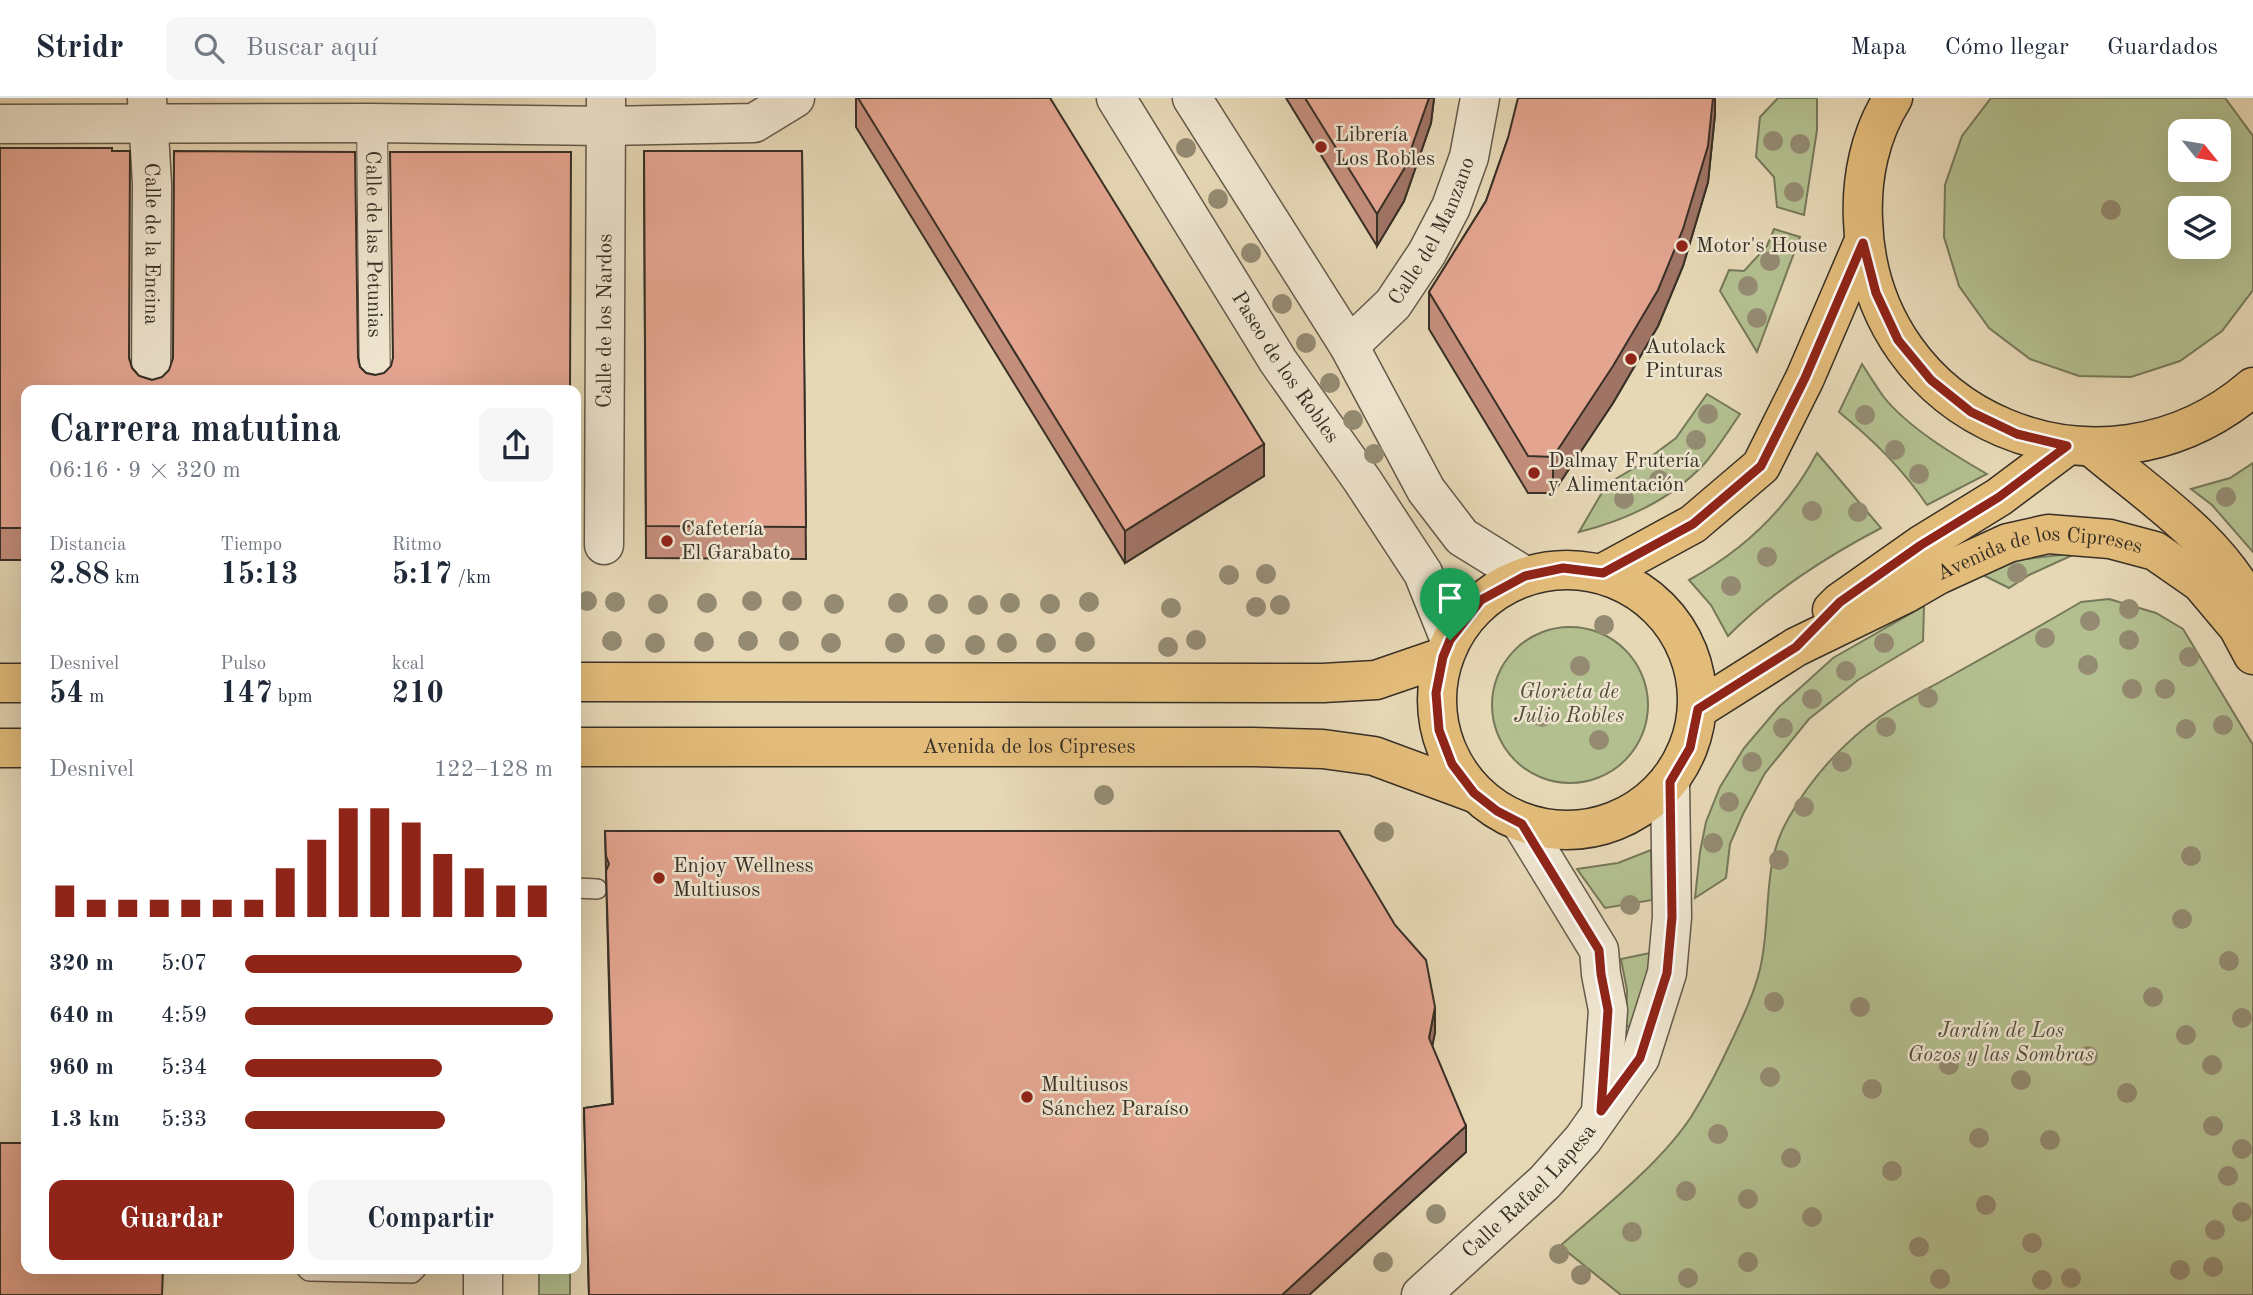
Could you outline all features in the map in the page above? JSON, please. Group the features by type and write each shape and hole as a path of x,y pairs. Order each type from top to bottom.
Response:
{"main road":[{"path":"1887,102 1869,153 1862,198 1863,243 1876,293 1898,340 1931,380 1971,412 2017,434 2080,447 2131,445 2168,437 2202,422 2235,402 2253,387"},
{"path":"1603,573 1693,524 1761,466 1805,378 1863,243"},
{"path":"2080,447 2215,551 2238,581 2253,610"},
{"name":"Avenida de los Cipreses","path":"1796,647 1840,602 1921,545 2080,447"},
{"name":"Avenida de los Cipreses","path":"1698,709 1796,647 1938,575 2008,543 2048,534 2110,539 2155,551 2201,583 2238,627 2253,655"},
{"path":"1563,568 1603,573 1643,592 1675,624 1694,664 1698,709 1690,748 1670,782 1628,816 1576,831 1522,824 1497,811 1474,793 1452,764 1439,730 1436,693 1446,649 1481,600 1525,576 1563,568"},
{"path":"581,682 1323,683 1376,680 1446,649"},
{"path":"0,683 21,683"},
{"name":"Avenida de los Cipreses","path":"581,747 1323,749 1374,756 1474,793"},
{"path":"0,748 21,748"}],"street":[{"path":"0,124 147,111 606,112 754,122 795,98"},
{"name":"Paseo de los Robles","path":"1116,98 1278,361 1362,480 1423,573 1446,649"},
{"path":"1192,98 1349,346 1426,490 1462,537 1525,576"},
{"name":"Calle del Manzano","path":"1349,346 1393,304 1427,253 1451,207 1469,157 1480,98"},
{"name":"Calle de la Encina","path":"147,111 152,184 151,385"},
{"name":"Calle de las Petunias","path":"372,111 375,385"},
{"name":"Calle de los Nardos","path":"604,545 606,112"},
{"name":"Calle Rafael Lapesa","path":"1421,1295 1545,1182 1583,1139 1640,1058 1667,973 1672,917 1670,782"},
{"name":"Calle Rafael Lapesa","path":"1522,824 1599,950 1608,1010 1601,1111"},
{"path":"483,1274 483,1295"}],"lane":[{"path":"581,888 597,889"}],"green space":[{"path":"1778,98 1817,98 1817,130 1804,215 1777,207 1774,177 1756,157 1760,117"},
{"path":"1991,98 2225,98 2253,136 2253,290 2222,331 2180,361 2131,377 2079,376 2030,359 1989,328 1959,286 1944,237 1945,185 1962,136"},
{"path":"1774,229 1800,237 1757,352 1720,291 1729,270 1744,271 1767,246"},
{"path":"1862,364 1883,396 1905,419 1987,474 1927,505 1886,455 1839,412"},
{"path":"1707,394 1740,414 1705,463 1678,488 1647,507 1579,532 1607,484 1641,464 1676,438"},
{"path":"1817,453 1881,528 1800,576 1763,604 1728,636 1711,605 1689,580 1728,555 1763,526 1792,492"},
{"path":"2253,463 2253,552 2212,505 2191,489 2230,478"},
{"path":"2077,553 2029,575 2009,588 1983,575 2018,560"},
{"name":"Jardín de Los Gozos y las Sombras","path":"2109,599 2156,613 2183,629 2253,745 2253,1295 1621,1295 1560,1246 1630,1185 1663,1152 1691,1117 1712,1080 1751,997 1764,950 1774,855 1788,819 1804,794 1843,747 1885,713 2081,602"},
{"path":"1924,606 1923,641 1858,680 1809,719 1765,773 1730,844 1726,878 1695,898 1706,822 1720,787 1744,748 1779,707 1833,658"},
{"name":"Glorieta de Julio Robles","path":"1570,627 1600,633 1625,650 1642,675 1648,705 1642,735 1625,760 1600,777 1570,783 1540,777 1515,760 1498,735 1492,705 1498,675 1515,650 1540,633"},
{"path":"1651,850 1652,900 1605,908 1577,869 1618,863"},
{"path":"1650,953 1646,992 1635,1027 1626,1026 1627,990 1621,959"},
{"path":"539,1274 570,1274 570,1295 539,1295"}],"building":[{"path":"858,98 1050,98 1264,444 1125,531"},
{"path":"1305,98 1429,98 1404,169 1377,214"},
{"path":"1518,98 1713,98 1708,146 1683,229 1658,290 1613,366 1553,457 1528,456 1429,292 1486,201 1508,138"},
{"path":"0,148 112,148 112,151 130,151 129,358 132,368 139,376 152,380 162,377 169,370 173,358 174,151 355,152 358,358 360,367 366,373 375,375 384,373 391,366 393,358 390,152 571,152 570,385 21,385 21,528 0,528"},
{"path":"644,151 802,151 806,527 646,526"},
{"name":"Multiusos Sánchez Paraíso","path":"605,831 1339,831 1395,925 1426,960 1435,1007 1429,1038 1466,1126 1282,1295 589,1295 584,1108 613,1104 606,871 609,864"},
{"path":"0,1143 21,1143 21,1274 163,1274 162,1295 0,1295"}],"place":[{"name":"Librería Los Robles","path":"1321,147"},
{"name":"Motor's House","path":"1682,246"},
{"name":"Autolack Pinturas","path":"1631,359"},
{"name":"Dalmay Frutería y Alimentación","path":"1534,473"},
{"name":"Cafetería El Garabato","path":"667,541"},
{"name":"Enjoy Wellness Multiusos","path":"659,878"},
{"name":"Multiusos Sánchez Paraíso","path":"1027,1097"}],"route":[{"path":"1863,243 1876,293 1898,340 1931,380 1971,412 2017,434 2067,446 1999,497 1921,545 1840,602 1796,647 1698,709 1690,748 1670,782 1672,917 1667,973 1640,1058 1601,1111 1608,1010 1599,950 1522,824 1497,811 1474,793 1452,764 1439,730 1436,693 1443,657 1450,640 1481,600 1525,576 1563,568 1603,573 1693,524 1761,466 1805,378 1863,243"}]}
